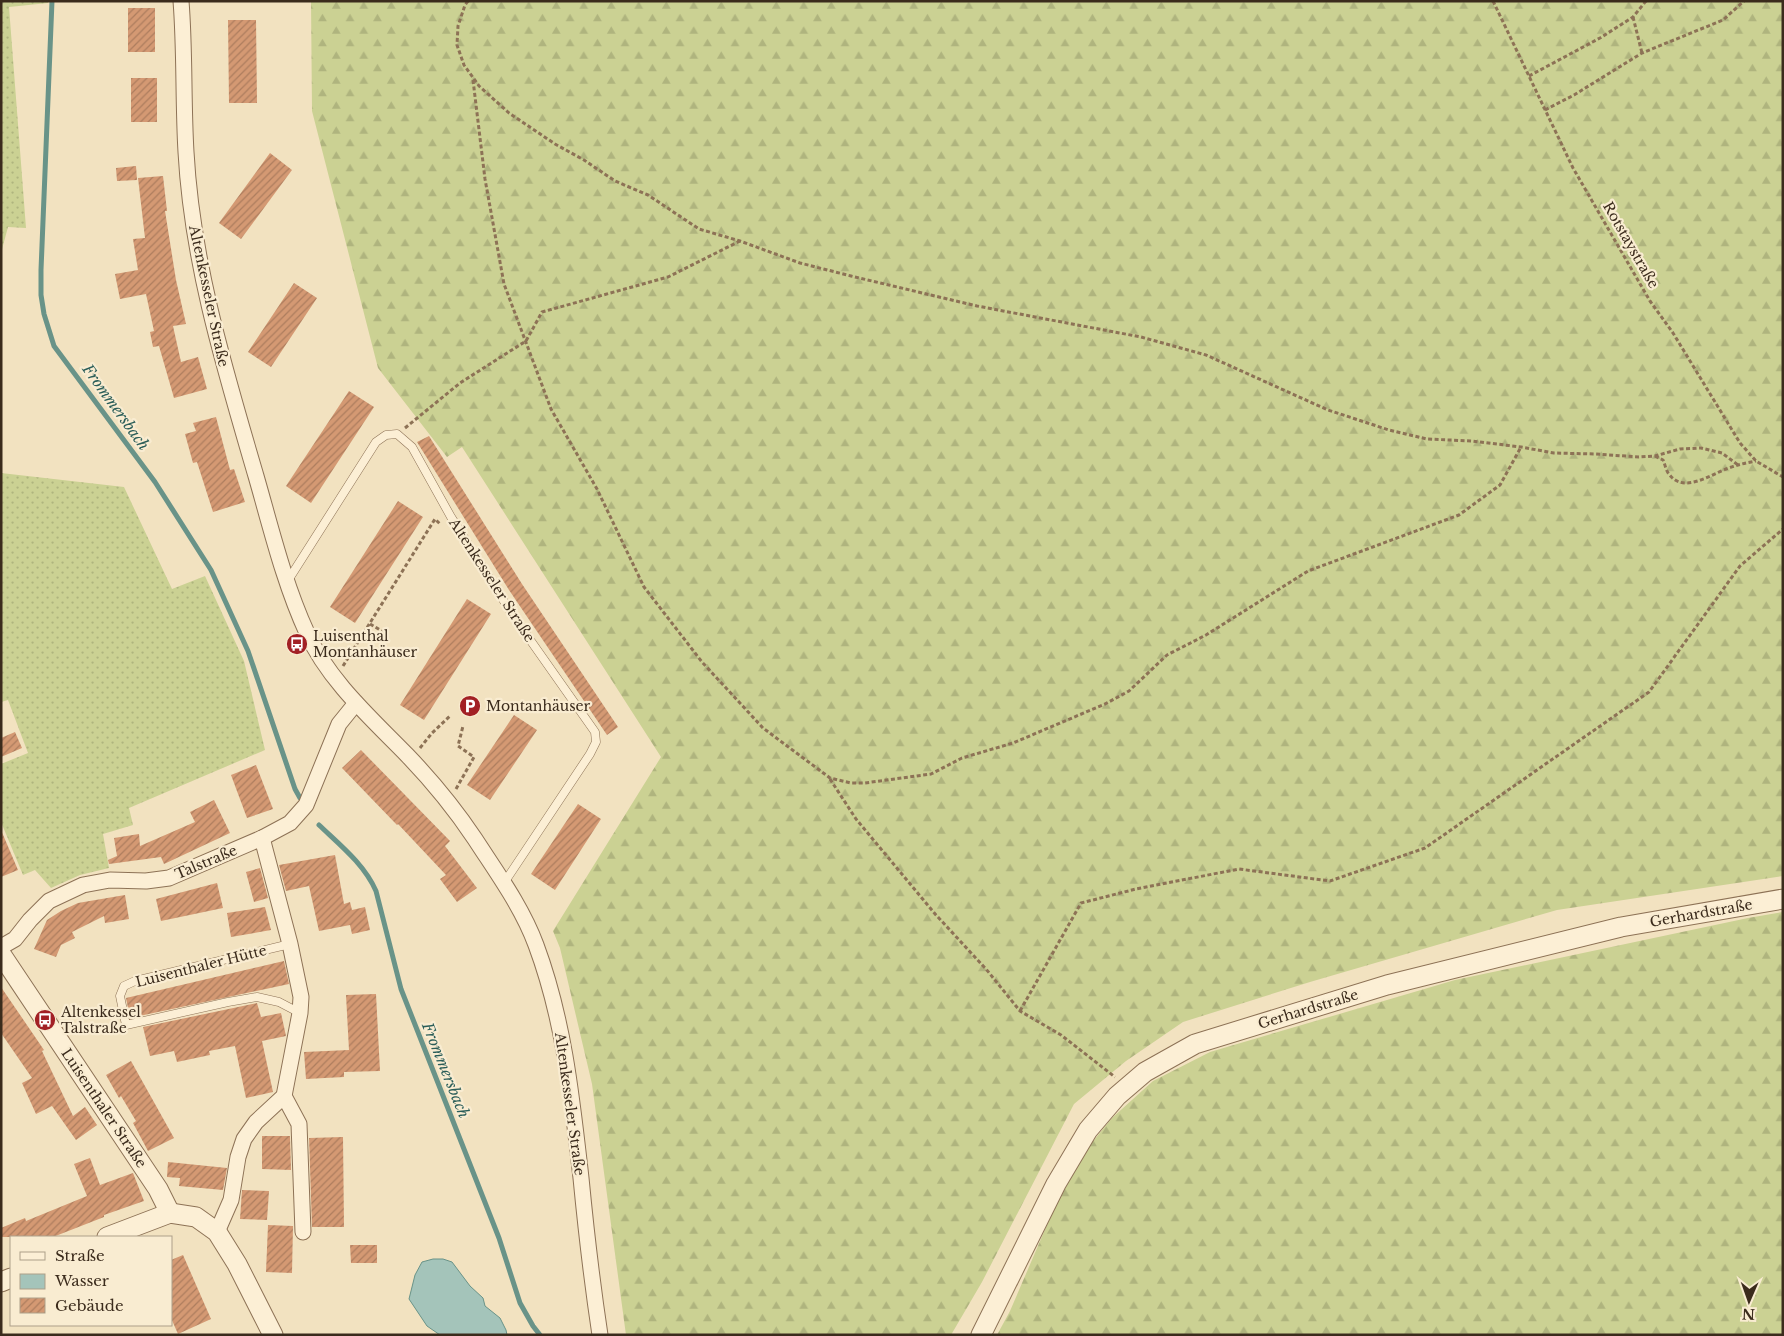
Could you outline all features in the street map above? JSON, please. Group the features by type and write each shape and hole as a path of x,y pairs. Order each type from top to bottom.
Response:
{"street":[{"name":"Altenkesseler Straße","path":"181,1 186,153 193,220 221,356 287,582 308,636 335,679 411,759 446,800 472,835 521,911 536,944 558,1016 571,1089 600,1335"},
{"name":"Talstraße","path":"1,947 15,939 49,901 83,885 110,880 146,881 169,878 262,838 290,823 306,805 338,724 356,703"},
{"path":"216,1232 231,1200 238,1157 244,1139 256,1122 284,1096 300,1013 301,998 290,944 262,838"},
{"name":"Gerhardstraße","path":"981,1335 1056,1184 1088,1130 1117,1096 1145,1072 1195,1044 1387,985 1611,930 1783,899"},
{"name":"Luisenthaler Straße","path":"1,954 158,1190 170,1213"},
{"path":"284,1096 299,1124 303,1232"},
{"path":"110,1236 170,1213 196,1217 216,1232 237,1264 273,1335"}],"lane":[{"path":"287,582 376,442 386,435 397,434"},
{"name":"Altenkesseler Straße","path":"397,434 412,447 451,517 514,616 595,732 596,742 504,884"},
{"name":"Luisenthaler Hütte","path":"290,944 135,980 124,986 120,996 126,1025 257,997 279,1002 300,1013"}],"path":[{"path":"468,1 458,26 457,45 464,66 473,80 508,112 555,144 584,160 615,181 648,195 699,229 740,241 800,263 851,276 978,306 1142,337 1206,355 1328,410 1389,430 1427,439 1472,440 1554,453 1639,458 1680,449 1701,448 1722,453 1738,465"},
{"name":"Rotstaystraße","path":"1493,1 1573,168 1650,301 1673,333 1740,443 1756,461 1783,476"},
{"path":"1529,76 1633,17 1646,1"},
{"path":"1545,110 1574,95 1642,53 1723,20 1744,1"},
{"path":"1633,17 1642,53"},
{"path":"473,80 485,179 504,284 551,409 597,489 644,587 702,662 763,728 830,778 856,819 936,915 986,969 1020,1011 1061,1035 1085,1056 1113,1075"},
{"path":"397,434 460,383 526,341 542,312 668,277 740,241"},
{"path":"830,778 851,783 866,783 931,774 962,758 1013,743 1105,704 1129,691 1167,655 1206,635 1308,571 1459,514 1500,485 1521,447"},
{"path":"1655,456 1663,460 1668,474 1679,482 1690,483 1703,480 1738,465 1756,461"},
{"path":"344,666 435,519 441,525"},
{"path":"1020,1011 1081,903 1136,889 1239,869 1330,881 1424,848 1649,692 1740,566 1783,529"},
{"path":"370,624 387,634"},
{"path":"424,743 432,732 450,716"},
{"path":"456,789 474,757 458,746 463,726"}],"green space":[{"path":"1,1 48,1 48,3 9,7 26,228 8,227 1,253"},
{"path":"311,1 1783,1 1783,876 1557,910 1310,982 1183,1022 1126,1061 1074,1104 982,1282 951,1335 626,1335 592,1084 560,948 553,931 661,757 462,447 447,457 378,368 312,111"},
{"path":"1,473 124,487 172,589 205,576 244,661 265,750 129,808 133,825 103,834 109,868 80,875 51,888 35,870 23,875 1,822 1,764 28,753 8,700 1,702"},
{"path":"1783,912 1783,1335 997,1335 1010,1311 1056,1204 1090,1145 1112,1118 1153,1081 1210,1052 1455,980"}],"water":[{"path":"443,1259 452,1262 470,1286 483,1298 485,1306 500,1318 507,1335 440,1335 427,1326 409,1299 415,1275 422,1262"}],"building":[{"path":"128,8 155,8 155,52 128,52"},
{"path":"228,20 256,20 257,103 229,103"},
{"path":"131,78 157,78 157,122 131,122"},
{"path":"270,153 292,170 241,239 219,223"},
{"path":"136,166 137,180 117,181 116,168"},
{"path":"163,176 167,211 165,211 176,280 186,324 173,326 181,362 198,357 207,389 174,398 159,346 153,347 150,332 154,331 146,294 120,299 115,274 138,270 133,239 145,238 138,178"},
{"path":"294,283 317,298 271,367 248,352"},
{"path":"349,391 374,407 311,503 286,486"},
{"path":"216,417 230,470 234,469 245,502 213,512 197,462 193,463 185,434 196,431 193,423"},
{"path":"429,436 522,584 618,727 607,735 509,590 417,442"},
{"path":"398,501 423,517 355,623 330,607"},
{"path":"467,599 491,614 424,720 400,705"},
{"path":"514,715 537,730 490,800 467,785"},
{"path":"15,732 22,748 1,757 1,738"},
{"path":"361,750 450,841 445,846 477,888 457,902 440,879 446,875 342,768"},
{"path":"256,765 273,809 247,818 231,775"},
{"path":"214,800 230,833 164,864 161,857 109,864 108,860 117,856 114,838 139,834 140,846 195,822 190,812"},
{"path":"578,804 601,819 555,890 531,874"},
{"path":"1,830 18,870 1,877"},
{"path":"335,855 344,904 350,902 352,910 365,907 370,930 352,934 350,925 319,931 309,886 286,891 279,865"},
{"path":"260,868 268,898 254,902 246,872"},
{"path":"217,883 223,908 161,921 156,899"},
{"path":"125,895 129,919 105,923 104,916 72,932 75,938 61,945 56,957 34,949 47,920 61,911 78,903"},
{"path":"265,907 271,930 231,937 227,913"},
{"path":"284,961 289,984 130,1018 126,998"},
{"path":"1,987 44,1050 42,1051 73,1116 85,1107 97,1125 76,1140 52,1106 36,1114 22,1083 32,1078 1,1033"},
{"path":"376,994 380,1071 344,1072 344,1077 306,1079 304,1052 349,1050 346,995"},
{"path":"257,1003 261,1017 281,1013 286,1036 262,1041 273,1092 246,1098 235,1046 209,1051 210,1055 177,1062 174,1051 150,1056 143,1027"},
{"path":"131,1061 174,1138 148,1151 133,1123 136,1121 121,1096 119,1098 106,1075"},
{"path":"262,1136 290,1136 291,1170 262,1169"},
{"path":"343,1137 344,1227 312,1227 309,1138"},
{"path":"90,1158 100,1185 133,1173 144,1201 104,1215 104,1217 56,1236 1,1237 1,1228 25,1218 26,1221 87,1196 74,1164"},
{"path":"168,1162 227,1168 223,1190 179,1186 180,1178 167,1177"},
{"path":"242,1190 269,1191 267,1220 240,1219"},
{"path":"268,1225 293,1226 292,1273 266,1272"},
{"path":"350,1245 377,1245 377,1263 351,1263"},
{"path":"183,1255 211,1319 178,1334 172,1320 172,1260"}],"waterway":[{"name":"Frommersbach","path":"52,1 41,270 41,295 44,314 54,346 155,482 211,570 248,651 295,789 300,798"},
{"name":"Frommersbach","path":"319,825 365,872 376,891 401,989 499,1238 520,1303 540,1335"}],"place":[{"name":"Luisenthal Montanhäuser","path":"297,644"},
{"name":"Montanhäuser","path":"470,706"},
{"name":"Altenkessel Talstraße","path":"45,1020"}]}
